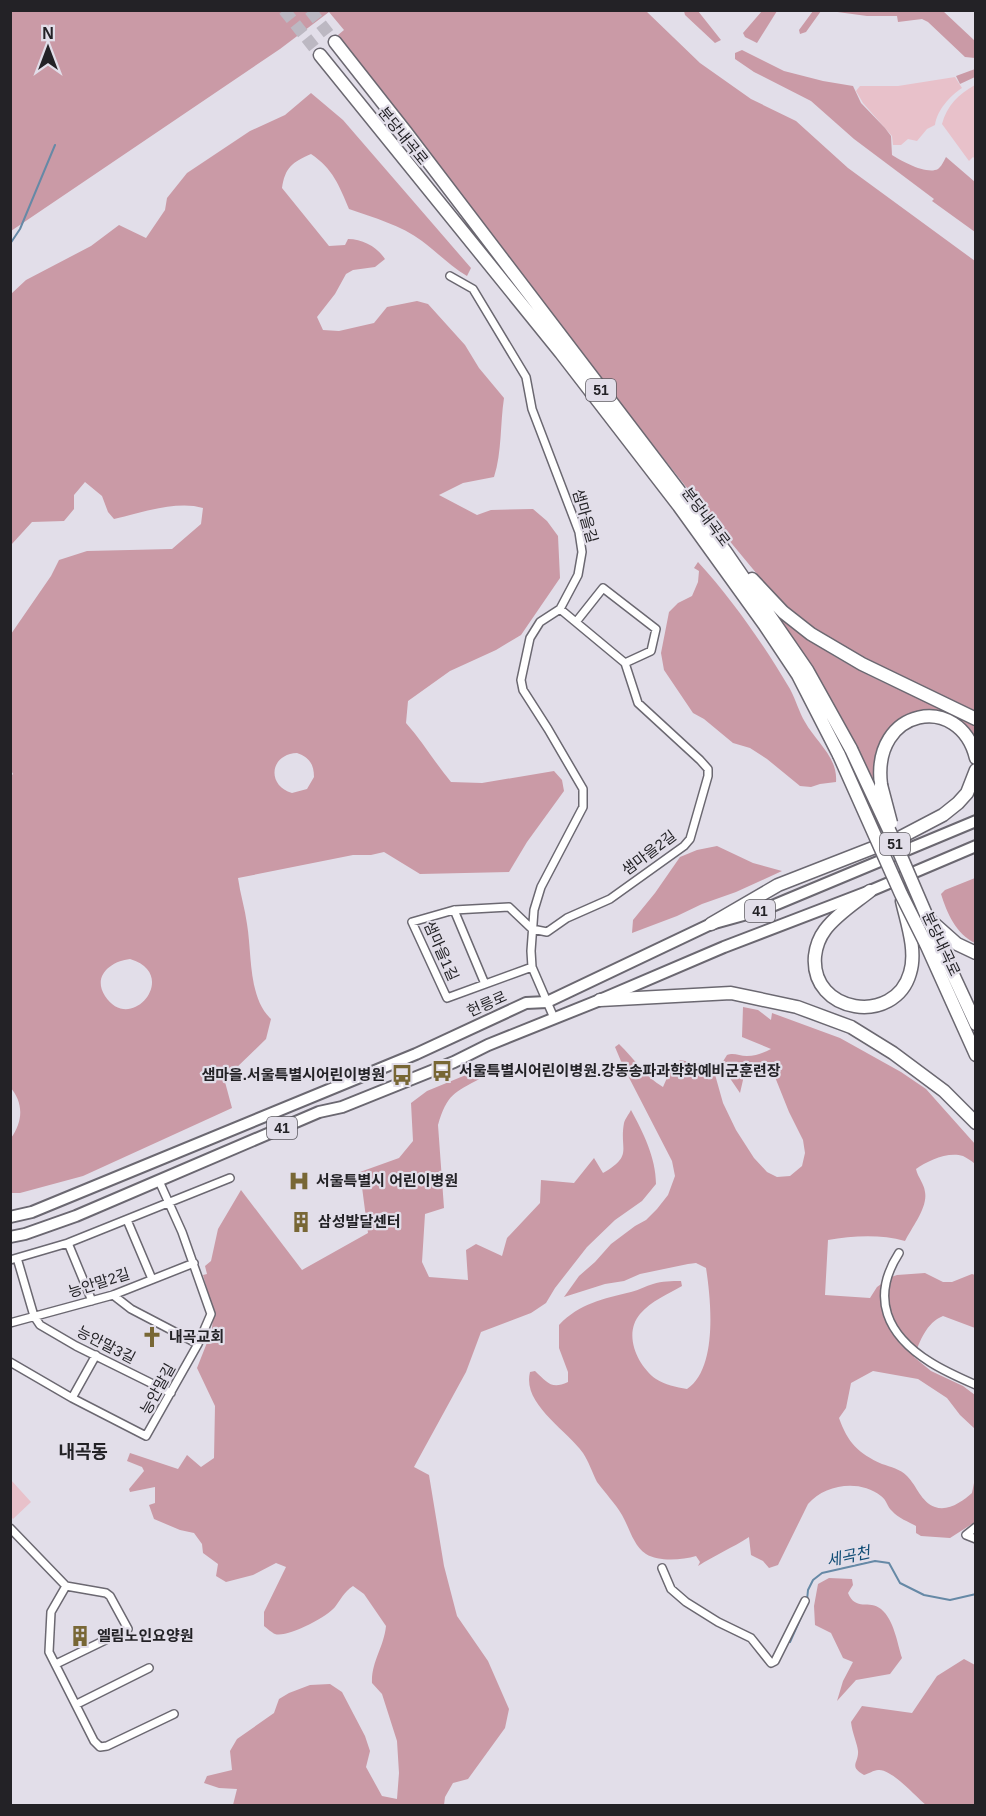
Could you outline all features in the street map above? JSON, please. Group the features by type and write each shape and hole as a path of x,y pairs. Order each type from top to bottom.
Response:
{"highway":[{"name":"분당내곡로","path":"335,42 725,550 807,670 845,752 901,894 937,939 975,1024"},
{"name":"분당내곡로","path":"320,55 561,354 697,531 798,675 899,842 937,939 975,1056"},
{"path":"725,550 783,612 811,634 862,664 975,718"},
{"path":"899,842 880,777 880,761 885,744 897,728 915,719 941,718 957,726 968,739 975,758"},
{"path":"711,924 778,885 899,842 958,803 970,788 975,770"},
{"path":"870,891 824,930 816,946 814,969 823,989 836,1001 858,1007 879,1006 896,995 910,976 913,963 912,948 901,894"},
{"path":"937,939 957,944 975,953"},
{"path":"600,1000 731,993 797,1007 851,1027 893,1053 944,1091 975,1123"}],"main road":[{"name":"헌릉로","path":"10,1217 32,1212 313,1097 416,1054 526,1003 547,1002 711,924 765,909 975,821"},
{"name":"41","path":"10,1237 76,1216 319,1112 342,1107 454,1062 488,1045 600,1000 724,946 870,891 975,846"}],"street":[{"name":"샘마을길","path":"450,276 473,289 526,377 532,409 579,532 582,552 578,575 560,609 540,622 530,638 521,680 523,690 583,789 584,798 583,807 541,887 534,910 532,967 554,1018"},
{"path":"560,609 625,663 651,651 656,629 603,588 576,622"},
{"name":"샘마을2길","path":"532,929 547,932 567,918 610,899 690,839 708,769 638,703 625,663"},
{"name":"샘마을1길","path":"454,910 485,984 447,998 412,922 454,910 509,907 532,929"},
{"path":"485,984 532,967"},
{"path":"34,1316 14,1259 68,1243 230,1178"},
{"name":"능안말길","path":"10,1362 72,1398 146,1436 198,1344 211,1314 194,1263 159,1181"},
{"path":"127,1220 152,1279"},
{"path":"68,1243 92,1301"},
{"path":"898,1253 890,1266 884,1285 885,1308 893,1328 927,1361 975,1385"},
{"name":"능안말2길","path":"10,1323 113,1295 194,1263"},
{"path":"113,1295 131,1309 198,1344"},
{"name":"능안말3길","path":"34,1316 40,1325 171,1393"},
{"path":"72,1398 96,1356"},
{"path":"975,1527 966,1535 975,1539"},
{"path":"10,1528 66,1586 106,1593 110,1596 128,1629 56,1664"},
{"path":"663,1568 670,1589 718,1622 751,1638 771,1663 775,1661 805,1601"},
{"path":"66,1586 51,1612 48,1652 94,1741 100,1747 119,1742 174,1714"},
{"path":"76,1704 149,1668"}],"shaded area":[{"path":"11,11 646,11 700,63 751,99 796,121 848,168 975,261 975,712 854,656 817,631 789,608 762,580 653,445 338,35 344,30 329,12 280,49 11,231"},
{"path":"684,11 698,11 721,40 715,43 685,15"},
{"path":"762,11 777,11 757,43 745,37 743,33"},
{"path":"813,11 821,11 806,32 800,34 799,30"},
{"path":"830,11 943,11 975,41 975,58 965,57 922,19 898,22 897,16 867,16"},
{"path":"742,50 784,71 853,86 861,103 891,136 892,155 901,161 921,169 933,170 939,168 946,157 975,182 975,232 854,139 811,101 754,72 735,59 735,53"},
{"path":"975,69 975,77 960,84 956,76"},
{"path":"955,77 962,88 945,104 938,114 935,125 927,129 917,141 908,139 901,145 893,145 892,136 863,103 856,91 860,86 898,86"},
{"path":"975,85 975,159 973,157 969,161 942,124 954,101"},
{"path":"311,93 343,120 471,268 467,276 414,235 387,222 349,209 330,172 311,154 290,167 285,175 282,188 329,246 345,245 348,239 359,240 374,247 385,259 375,267 353,270 346,274 335,294 317,317 323,330 339,331 374,323 387,307 417,301 428,304 465,345 479,368 504,398 494,477 463,483 439,495 477,515 491,510 533,509 547,521 558,536 560,578 521,635 496,650 450,671 408,701 406,723 451,782 482,783 554,771 562,780 564,791 527,842 509,872 420,874 384,852 353,855 238,878 247,924 255,987 258,999 271,1019 266,1039 233,1071 225,1082 232,1108 83,1176 20,1193 11,1193 11,1138 20,1119 20,1106 10,1087 10,777 13,774 10,768 11,634 51,576 59,560 87,551 172,549 201,524 203,508 170,506 114,519 108,512 102,496 85,482 74,495 74,509 64,521 32,522 11,545 11,294 26,280 91,246 119,225 146,238 165,210 167,198 187,173 250,131 285,115","holes":["297,753 310,762 314,777 307,789 292,793 278,784 275,770 281,759","130,959 145,967 151,977 151,988 146,998 138,1006 127,1009 116,1007 105,996 101,982 102,976 110,966"]},
{"path":"698,562 735,607 780,672 805,722 830,757 836,773 836,782 811,787 800,786 750,748 733,743 693,713 664,670 661,653 669,612 678,603 692,596 698,582 699,571 694,568"},
{"path":"775,612 811,641 851,666 975,725 975,739 960,722 917,713 906,716 889,729 876,751 874,766 878,789 835,707"},
{"path":"717,846 753,863 782,871 736,892 632,933 633,920 680,857 697,850"},
{"path":"976,878 975,943 957,929 941,894 945,890"},
{"path":"743,1007 758,1010 771,1020 772,1013 840,1038 901,1072 926,1089 975,1144 975,1164 963,1156 951,1155 932,1160 916,1169 925,1198 922,1210 905,1241 866,1236 828,1240 825,1295 870,1298 877,1287 897,1275 925,1273 943,1282 952,1282 972,1274 975,1275 975,1328 943,1316 928,1328 914,1357 931,1371 963,1386 975,1395 975,1429 947,1398 918,1379 873,1371 851,1383 846,1408 839,1418 850,1441 860,1451 904,1474 930,1505 945,1508 955,1505 972,1493 975,1478 975,1522 950,1538 921,1536 916,1533 916,1526 894,1513 881,1496 863,1487 843,1486 824,1492 808,1504 778,1565 769,1568 763,1561 751,1555 749,1537 698,1566 700,1562 696,1556 671,1559 651,1557 638,1546 625,1520 597,1482 583,1453 547,1416 533,1395 529,1384 530,1372 535,1371 553,1385 568,1382 568,1372 559,1348 559,1325 567,1318 592,1303 667,1281 681,1281 682,1286 654,1302 640,1314 633,1331 635,1349 643,1366 659,1381 687,1389 697,1379 704,1366 710,1333 710,1297 706,1268 696,1263 688,1264 640,1274 624,1281 605,1284 564,1297 579,1276 611,1244 646,1220 657,1209 668,1195 675,1176 672,1161 623,1066 615,1047 619,1044 645,1073 663,1087 670,1071 680,1060 706,1065 714,1071 723,1103 736,1130 754,1158 767,1172 777,1177 790,1176 802,1166 805,1153 803,1140 769,1062 745,1064 740,1068 743,1080 740,1093 722,1063 730,1054 750,1056 771,1049 742,1037"},
{"path":"478,1070 481,1078 464,1087 448,1100 438,1125 444,1208 425,1214 422,1262 429,1277 468,1280 466,1250 476,1244 502,1256 507,1238 540,1203 541,1180 574,1183 594,1158 603,1173 613,1167 622,1156 624,1123 631,1110 651,1155 656,1184 642,1201 615,1220 587,1247 546,1303 531,1313 481,1332 466,1372 414,1467 429,1475 444,1566 457,1616 488,1661 509,1709 505,1728 468,1779 453,1783 445,1797 444,1805 233,1805 237,1789 219,1788 204,1783 207,1776 232,1770 230,1751 237,1739 274,1713 279,1699 310,1685 330,1684 342,1692 365,1736 370,1751 366,1767 382,1796 397,1799 399,1773 397,1741 382,1694 372,1683 373,1668 386,1626 364,1594 353,1586 331,1611 316,1621 288,1633 272,1633 264,1626 264,1612 286,1567 276,1563 253,1575 226,1582 216,1576 218,1564 203,1553 202,1544 194,1533 154,1519 149,1505 155,1503 155,1487 130,1492 129,1489 144,1471 142,1467 127,1461 130,1453 178,1469 187,1455 201,1467 214,1458 215,1406 197,1368 212,1330 213,1311 203,1275 207,1274 205,1266 211,1261 218,1229 241,1190 302,1270 368,1233 360,1172 399,1158 413,1141 411,1103 427,1091"},
{"path":"11,1480 31,1502 13,1519 11,1516"},
{"path":"829,1578 852,1579 853,1585 848,1593 851,1599 859,1604 872,1605 881,1609 889,1619 902,1658 890,1674 856,1680 837,1701 843,1681 853,1662 843,1658 831,1633 815,1625 814,1606 818,1584"},
{"path":"964,1659 975,1665 975,1805 926,1805 890,1774 878,1770 864,1775 859,1772 855,1767 858,1751 851,1722 862,1706 912,1713 937,1676"}],"waterway":[{"path":"10,244 20,229 55,145"},
{"name":"세곡천","path":"807,1600 808,1590 813,1580 822,1573 875,1561 889,1563 900,1583 924,1595 950,1600 976,1594"},
{"name":"세곡천","path":"790,1642 806,1606"}],"tunnel":[{"path":"284,10 320,55"},
{"path":"310,10 335,42"}],"place":[{"name":"서울특별시어린이병원.강동송파과학화예비군훈련장","path":"442,1071"},
{"name":"샘마을.서울특별시어린이병원","path":"402,1075"},
{"name":"서울특별시 어린이병원","path":"299,1181"},
{"name":"삼성발달센터","path":"301,1222"},
{"name":"내곡교회","path":"152,1337"},
{"name":"엘림노인요양원","path":"80,1636"}],"district":[{"name":"내곡동","path":"83,1452"}]}
